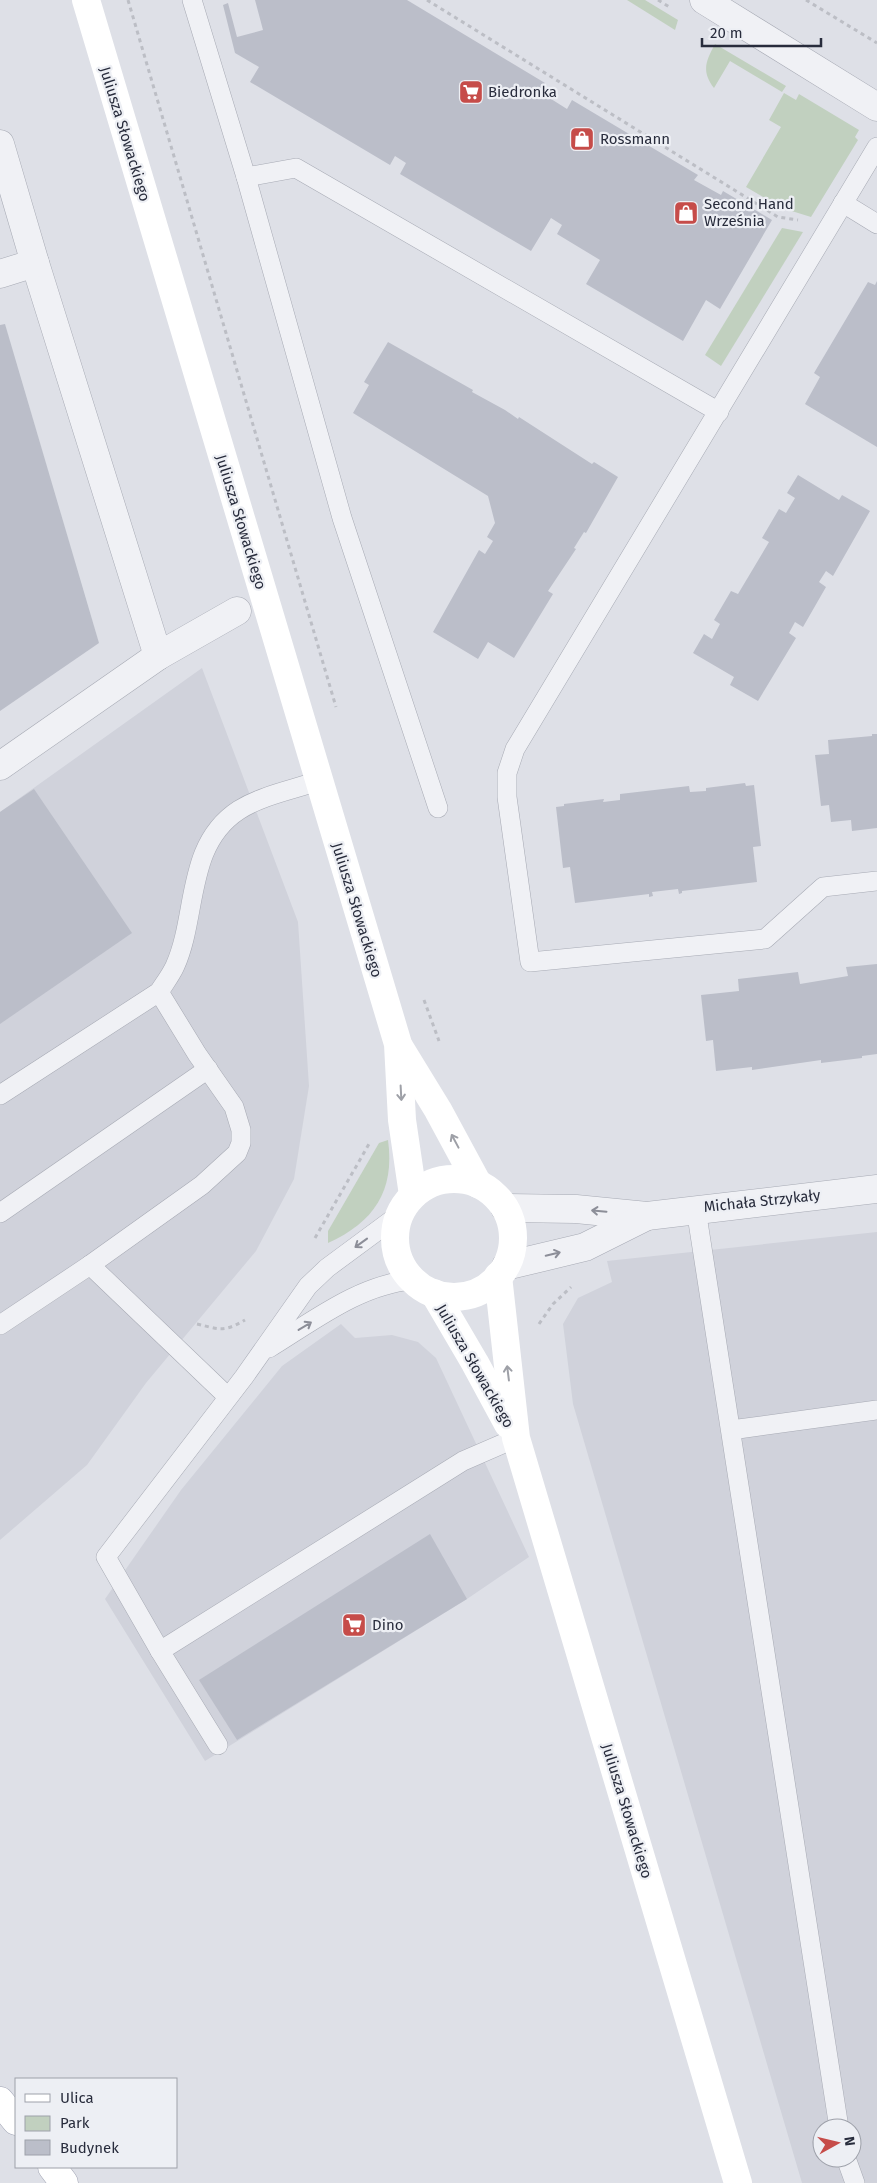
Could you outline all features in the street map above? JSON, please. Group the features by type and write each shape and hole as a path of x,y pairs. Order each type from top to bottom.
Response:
{"street":[{"name":"Juliusza Słowackiego","path":"86,0 398,1044 407,1204"},
{"path":"704,0 877,107"},
{"path":"0,144 35,263 158,656"},
{"path":"0,274 35,263"},
{"path":"0,766 158,656 237,612"},
{"name":"Juliusza Słowackiego","path":"398,1044 438,1110 478,1184"},
{"path":"461,1179 478,1184 493,1194 505,1208 512,1227 512,1247 502,1271 487,1286 475,1293 462,1296 423,1287 402,1266 396,1249 395,1232 407,1204 428,1185 444,1180 461,1179"},
{"name":"Michała Strzykały","path":"505,1208 576,1209 648,1216 696,1208 877,1189"},
{"name":"Michała Strzykały","path":"502,1271 584,1247 648,1216"},
{"name":"Juliusza Słowackiego","path":"502,1271 516,1438"},
{"name":"Juliusza Słowackiego","path":"423,1287 476,1362 516,1438 738,2183"},
{"path":"0,2101 15,2120"},
{"path":"53,2168 64,2183"}],"lane":[{"path":"192,0 246,177 342,518 438,808"},
{"path":"877,147 515,749 507,773 507,797 530,962 765,939 822,886 877,881"},
{"path":"246,177 296,168 719,412"},
{"path":"843,203 877,224"},
{"path":"237,612 265,602"},
{"path":"0,1095 159,992 175,966 185,929 194,882 204,853 217,831 238,811 260,799 318,781"},
{"path":"0,1324 90,1265 202,1185 237,1153 241,1143 242,1130 234,1107 159,992"},
{"path":"0,1213 208,1069"},
{"path":"218,1745 160,1651 106,1556 263,1351 308,1286 327,1268 407,1204"},
{"path":"696,1208 837,2118"},
{"path":"90,1265 228,1397"},
{"path":"263,1351 347,1301 389,1284 423,1287"},
{"path":"731,1430 877,1410"},
{"path":"160,1651 463,1461 516,1438"},
{"path":"850,2168 855,2183"}],"path":[{"path":"128,0 338,711"},
{"path":"427,0 778,217 829,226"},
{"path":"806,0 877,43"},
{"path":"421,992 441,1047"},
{"path":"311,1243 374,1136"},
{"path":"538,1326 553,1304 573,1286"},
{"path":"174,1346 197,1324 214,1330 229,1329 244,1321 251,1314"}],"shaded area":[{"path":"202,668 298,922 309,1086 294,1179 256,1251 146,1383 87,1465 0,1540 0,812"},
{"path":"877,1232 877,2183 802,2183 573,1404 563,1324 578,1298 612,1282 607,1261"},
{"path":"341,1324 355,1338 392,1335 418,1342 436,1358 529,1557 467,1599 205,1761 105,1599 181,1490 282,1366"}],"green space":[{"path":"627,0 645,0 678,20 675,30"},
{"path":"715,44 786,86 782,92 730,61 714,88 707,76 706,66"},
{"path":"784,93 796,100 799,94 859,130 855,137 858,140 811,217 782,208 746,187 781,127 769,120"},
{"path":"782,228 803,232 721,366 705,355"},
{"path":"388,1140 388,1175 378,1203 358,1225 328,1243 328,1231 379,1143"}],"building":[{"path":"255,0 407,0 545,83 540,92 567,109 572,100 698,175 694,180 721,195 723,191 772,220 720,309 706,300 683,341 586,284 600,260 557,234 562,225 551,218 531,251 400,174 406,163 395,156 390,165 250,82 259,67 235,53 223,5 228,3 237,37 263,30"},
{"path":"877,281 877,447 805,404 820,377 814,373 868,282 875,285"},
{"path":"5,324 99,643 0,711 0,325"},
{"path":"388,342 473,390 472,392 518,419 519,417 592,464 594,462 618,477 586,533 584,532 574,548 576,549 548,591 553,594 514,658 488,642 478,659 433,632 479,550 485,554 493,541 487,537 495,523 488,496 353,413 369,385 364,382"},
{"path":"798,475 839,500 842,495 870,511 833,576 826,571 819,582 826,587 803,627 795,622 789,633 796,638 758,701 730,685 734,677 693,653 704,634 712,639 720,624 714,620 731,591 738,594 769,542 762,538 779,509 786,513 795,498 787,493"},
{"path":"872,734 877,734 877,828 852,831 851,820 831,822 829,805 821,806 815,755 829,754 828,740 872,736"},
{"path":"745,783 746,786 754,785 761,846 753,847 757,882 682,891 679,894 678,889 652,892 653,896 649,897 649,894 575,903 570,867 563,868 556,807 564,806 564,804 604,799 603,802 620,800 620,794 689,786 690,792 706,791 706,788"},
{"path":"34,789 132,933 0,1024 0,812"},
{"path":"877,964 877,1054 862,1056 862,1058 821,1063 821,1060 752,1070 752,1067 716,1071 713,1040 706,1041 701,995 739,991 738,979 798,972 800,984 848,976 846,967"},
{"name":"Dino","path":"430,1534 467,1599 237,1740 199,1680"}],"place":[{"name":"Biedronka","path":"471,92"},
{"name":"Rossmann","path":"582,139"},
{"name":"Second Hand Września","path":"686,213"},
{"name":"Dino","path":"354,1625"}]}
